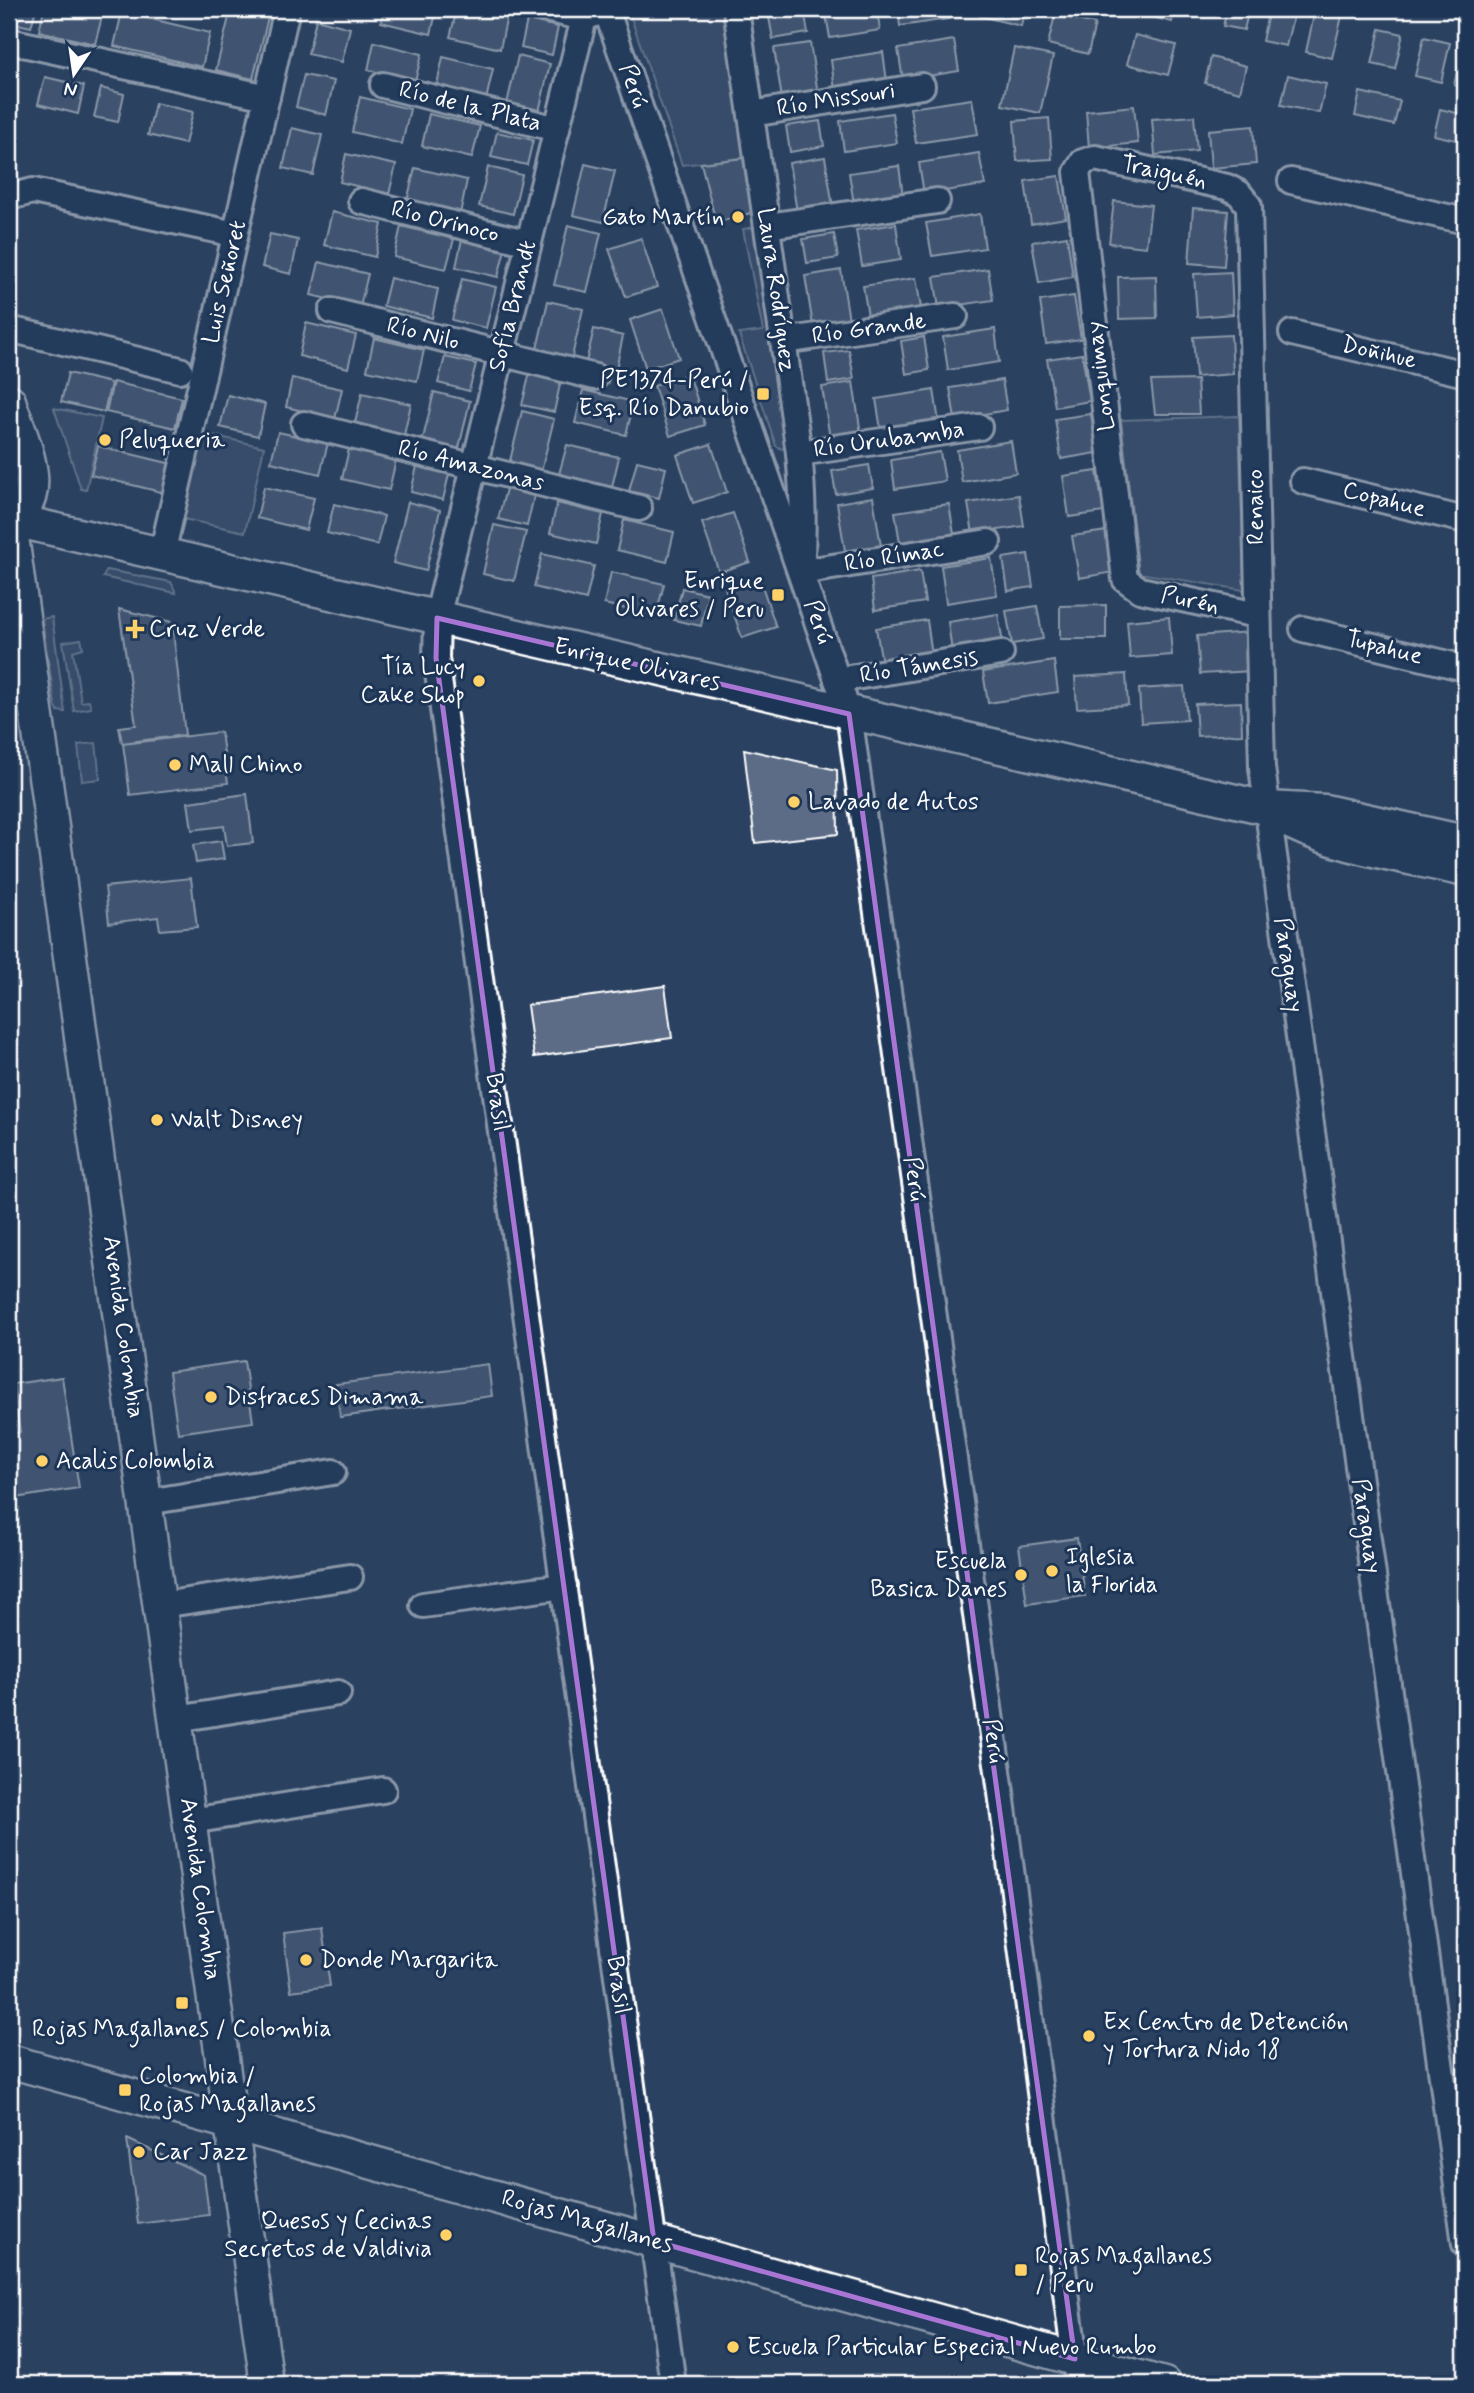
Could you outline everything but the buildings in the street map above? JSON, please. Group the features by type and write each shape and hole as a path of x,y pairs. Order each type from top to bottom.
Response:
{"main road":[{"path":"9,401 29,465 32,485 29,503 22,513 9,518"},
{"name":"Enrique Olivares","path":"9,518 849,714 1266,808 1325,811 1465,842"},
{"name":"Avenida Colombia","path":"9,518 267,2384"},
{"name":"Enrique Olivares","path":"1266,808 1284,820 1321,835 1465,870"},
{"name":"Rojas Magallanes","path":"9,2061 654,2241 1076,2372 1164,2384"}],"street":[{"name":"Luis Señoret","path":"162,554 287,9"},
{"path":"546,9 599,12"},
{"name":"Laura Rodríguez","path":"736,9 799,453 803,497 801,572"},
{"name":"Sofía Brandt","path":"437,618 557,129 599,12"},
{"name":"Perú","path":"599,12 801,572 849,714 1000,1785 1076,2372"},
{"path":"9,41 267,97"},
{"name":"Río de la Plata","path":"383,85 557,129"},
{"name":"Río Missouri","path":"751,114 922,86"},
{"name":"Traiguén","path":"1077,172 1083,162 1095,158 1227,187 1239,193 1249,206"},
{"name":"Lonquimay","path":"1077,172 1125,579"},
{"path":"1292,181 1465,221"},
{"path":"9,197 33,191 236,234"},
{"name":"Río Orinoco","path":"361,201 529,243"},
{"path":"767,226 937,201"},
{"name":"Renaico","path":"1249,206 1254,327 1262,768 1266,808"},
{"name":"Río Nilo","path":"332,311 595,377"},
{"name":"Río Grande","path":"783,341 955,316"},
{"path":"9,329 180,370"},
{"name":"Doñihue","path":"1292,333 1465,374"},
{"name":"Río Amazonas","path":"304,424 639,508"},
{"name":"Río Urubamba","path":"799,453 979,427"},
{"name":"Copahue","path":"1303,481 1465,520"},
{"name":"Río Rímac","path":"801,572 988,542"},
{"name":"Purén","path":"1125,579 1140,590 1258,615"},
{"name":"Brasil","path":"437,618 436,658 673,2384"},
{"name":"Tupahue","path":"1303,628 1465,668"},
{"name":"Río Támesis","path":"837,680 1001,653"},
{"name":"Paraguay","path":"1266,808 1465,2244"},
{"path":"147,1502 333,1472"},
{"path":"161,1605 350,1577"},
{"path":"423,1605 564,1586"},
{"path":"177,1718 338,1693"},
{"path":"191,1821 383,1790"}],"highlighted area":[{"path":"437,618 849,714 1075,2359 654,2241 436,658"}],"shaded area":[{"path":"628,9 727,9 749,157 682,165"},
{"path":"760,226 786,447 782,449 776,446 739,334 763,331 743,229"},
{"path":"54,408 102,418 86,490 81,489"},
{"path":"1239,416 1244,590 1139,573 1121,420"},
{"path":"203,433 264,447 245,532 183,519"},
{"path":"107,570 171,582 176,593 103,577"},
{"path":"52,617 65,712 58,711 55,705 42,619"},
{"path":"81,639 83,648 73,651 81,702 89,701 91,708 74,711 63,642"},
{"path":"96,743 100,779 82,781 78,745"}],"place":[{"name":"Gato Martín","path":"738,217"},
{"name":"PE1374-Perú / Esq. Río Danubio","path":"763,394"},
{"name":"Peluqueria","path":"105,440"},
{"name":"Enrique Olivares / Peru","path":"778,595"},
{"name":"Cruz Verde","path":"135,629"},
{"name":"Tía Lucy Cake Shop","path":"479,681"},
{"name":"Mall Chino","path":"175,765"},
{"name":"Lavado de Autos","path":"794,802"},
{"name":"Walt Disney","path":"157,1120"},
{"name":"Disfraces Dimama","path":"211,1397"},
{"name":"Acalis Colombia","path":"42,1461"},
{"name":"Iglesia la Florida","path":"1052,1571"},
{"name":"Escuela Basica Danes","path":"1021,1575"},
{"name":"Donde Margarita","path":"306,1960"},
{"name":"Rojas Magallanes / Colombia","path":"182,2003"},
{"name":"Ex Centro de Detención y Tortura Nido 18","path":"1089,2036"},
{"name":"Colombia / Rojas Magallanes","path":"125,2090"},
{"name":"Car Jazz","path":"139,2152"},
{"name":"Quesos y Cecinas Secretos de Valdivia","path":"446,2235"},
{"name":"Rojas Magallanes / Peru","path":"1021,2270"},
{"name":"Escuela Particular Especial Nuevo Rumbo","path":"733,2347"}]}
